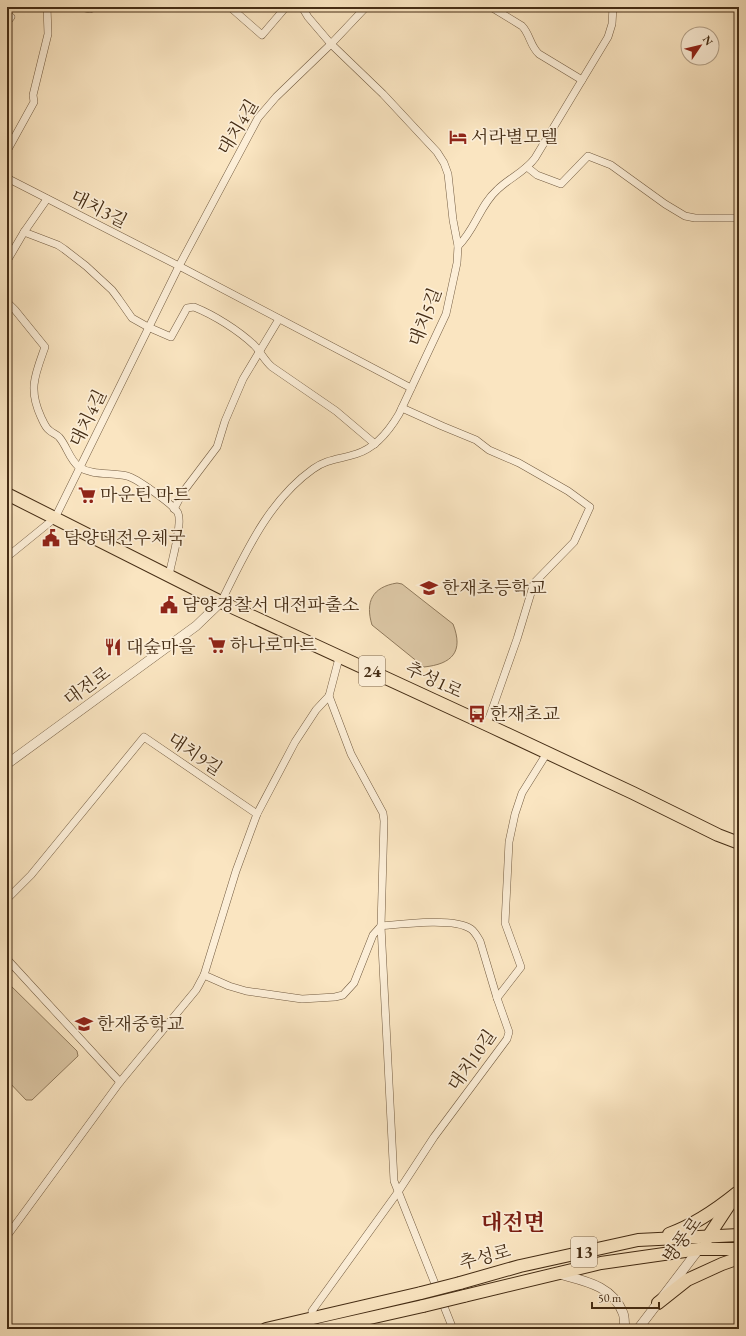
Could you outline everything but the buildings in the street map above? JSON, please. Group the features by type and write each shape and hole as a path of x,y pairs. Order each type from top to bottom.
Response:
{"main road":[{"name":"추성1로","path":"7,494 221,602 339,658 487,724 739,844"},
{"name":"병풍로","path":"699,1249 738,1191"},
{"name":"13","path":"657,1239 700,1220 717,1209 738,1191"},
{"name":"추성로","path":"266,1329 421,1293 528,1264 638,1240 709,1235 739,1235"},
{"name":"추성로","path":"321,1329 601,1263 699,1249 739,1249"},
{"path":"658,1303 687,1280 739,1258"}],"street":[{"path":"7,151 34,102 33,95 48,34 47,7"},
{"path":"80,7 90,9 96,7"},
{"path":"230,7 262,35 286,7"},
{"name":"대치5길","path":"221,602 256,533 293,487 320,464 357,454 375,444 387,433 402,408 446,314 457,262 458,246 453,220 448,174 444,163 437,152 383,94 331,44 308,17 302,7"},
{"name":"대치4길","path":"55,518 179,266 258,118 276,97 331,44 366,7"},
{"path":"491,7 522,26 529,34 531,44 539,54 582,80"},
{"path":"458,246 466,239 488,200 496,190 527,167 540,150 608,37 612,24 613,7"},
{"path":"527,167 537,175 561,184 588,156 611,165 665,204 685,216 695,218 739,218"},
{"name":"대치3길","path":"7,178 179,266"},
{"path":"7,260 47,199"},
{"path":"24,232 58,245 86,266 118,298 132,318 148,328 171,337 187,308 194,307 242,334 272,367 336,411 375,444"},
{"path":"179,266 411,388"},
{"path":"7,302 45,347 34,378 33,392 38,409 48,430 58,436 74,461 80,467 92,472 128,476 151,490 177,511 179,527 169,576"},
{"path":"174,509 183,492 217,447 235,395 259,351 279,319"},
{"path":"402,408 476,440 490,450 519,463 568,491 590,507 574,542 534,583 528,598 517,639 487,724"},
{"path":"7,557 55,518"},
{"name":"대전로","path":"7,764 196,626 221,602"},
{"path":"7,1236 120,1082 196,990 204,975 236,871 257,814 295,742 316,710 329,696 339,658"},
{"path":"329,696 351,754 383,813 381,926 394,1181 452,1329"},
{"name":"대치9길","path":"7,899 31,876 144,737 257,814"},
{"path":"497,998 521,967 505,923 510,835 522,793 547,753"},
{"name":"대치10길","path":"312,1311 398,1192 434,1137 507,1039 509,1032 480,941 471,929 466,926 442,923 408,923 381,926"},
{"path":"204,975 229,986 246,991 302,999 335,997 343,995 354,983 373,935 381,926"},
{"path":"7,959 120,1082"},
{"name":"병풍로","path":"638,1329 699,1249"},
{"path":"557,1273 592,1283 604,1289 614,1299 623,1314 625,1329"}],"shaded area":[{"path":"397,583 402,584 453,624 457,642 456,649 453,655 442,663 424,667 372,625 369,609 372,597 382,588"},
{"path":"7,982 77,1051 78,1056 32,1100 26,1100 7,1080"}],"place":[{"name":"서라별모텔","path":"458,137"},
{"name":"마운틴 마트","path":"87,495"},
{"name":"담양대전우체국","path":"51,538"},
{"name":"한재초등학교","path":"429,588"},
{"name":"담양경찰서 대전파출소","path":"169,605"},
{"name":"하나로마트","path":"217,645"},
{"name":"대숲마을","path":"113,647"},
{"name":"한재초교","path":"477,714"},
{"name":"한재중학교","path":"84,1024"}],"district":[{"name":"대전면","path":"513,1222"}]}
